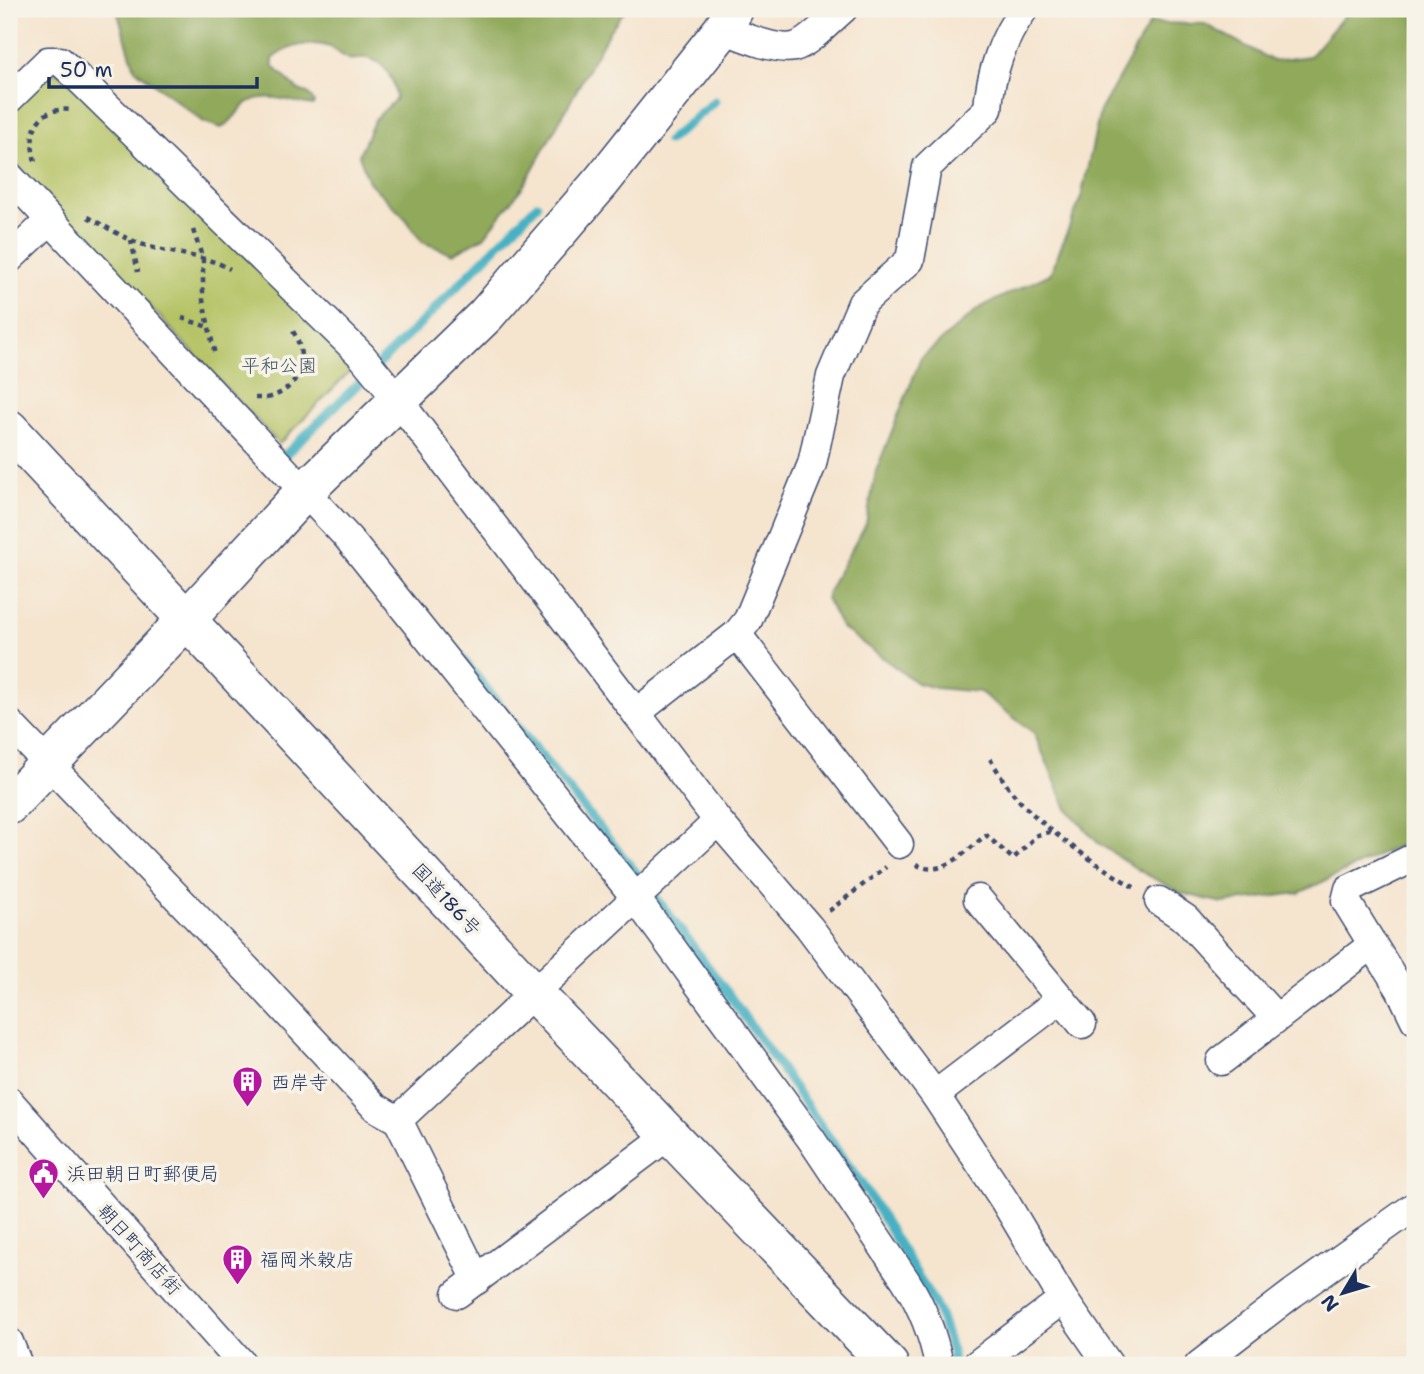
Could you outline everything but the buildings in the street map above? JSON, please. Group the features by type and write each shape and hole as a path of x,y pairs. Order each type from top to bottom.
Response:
{"main road":[{"path":"9,805 304,492 486,315 602,181 729,19"},
{"name":"国道186号","path":"9,429 534,993 889,1365"}],"street":[{"path":"729,19 765,44 794,47 843,9"},
{"path":"636,713 737,634 746,624 811,464 831,376 862,303 910,260 926,167 988,109 989,91 997,64 1007,37 1024,9"},
{"path":"9,99 48,61 60,61 361,355 718,821 809,927 935,1095 1004,1200 1063,1299 1109,1365"},
{"path":"9,176 348,538 635,897 811,1139 906,1281 918,1300 934,1338 939,1365"},
{"path":"9,259 50,220"},
{"path":"737,634 900,856"},
{"path":"9,723 248,970 375,1107 398,1120 467,1287 669,1135"},
{"path":"398,1120 718,821"},
{"path":"1415,857 1349,889 1346,901 1415,1020"},
{"path":"978,899 1082,1024"},
{"path":"1159,901 1186,919 1276,1018"},
{"path":"1222,1061 1372,945"},
{"path":"935,1095 1061,999"},
{"name":"朝日町商店街","path":"9,1101 243,1365"},
{"path":"1199,1365 1293,1293 1415,1206"},
{"path":"976,1365 1063,1299"},
{"path":"9,1342 18,1365"}],"path":[{"path":"37,166 31,145 32,132 37,123 51,111 70,110 80,113"},
{"path":"84,215 112,232 139,243 217,262 235,271"},
{"path":"192,228 203,260 203,300 219,362"},
{"path":"244,393 255,398 267,398 280,395 292,386 302,359 293,331 286,321"},
{"path":"990,758 1011,791 1055,831 1106,871 1159,901"},
{"path":"809,927 900,856 921,867 936,870 986,835 1013,859 1037,835 1055,831"}],"green space":[{"path":"112,9 626,9 610,30 524,185 484,237 453,254 422,242 406,219 369,182 359,155 375,119 396,99 394,85 379,63 366,58 353,60 323,45 300,45 285,50 273,58 273,66 298,90 308,93 313,105 278,98 253,100 221,128 204,122 135,69 118,14"},
{"path":"1350,9 1415,9 1415,838 1299,893 1222,903 1181,893 1140,871 1098,843 1067,809 1034,733 980,692 936,688 917,683 841,627 826,598 866,524 876,471 921,358 979,308 1050,274 1081,198 1100,111 1150,23 1205,24 1273,61 1310,56"},
{"name":"平和公園","path":"48,73 60,73 356,365 279,444 9,156 9,112"}],"waterway":[{"path":"809,22 819,9"},
{"path":"668,141 715,101"},
{"path":"285,455 537,205"},
{"path":"460,656 655,896 732,999 864,1187 938,1309 952,1351 953,1365"}],"place":[{"name":"西岸寺","path":"248,1109"},
{"name":"浜田朝日町郵便局","path":"44,1200"},
{"name":"福岡米穀店","path":"237,1286"}]}
